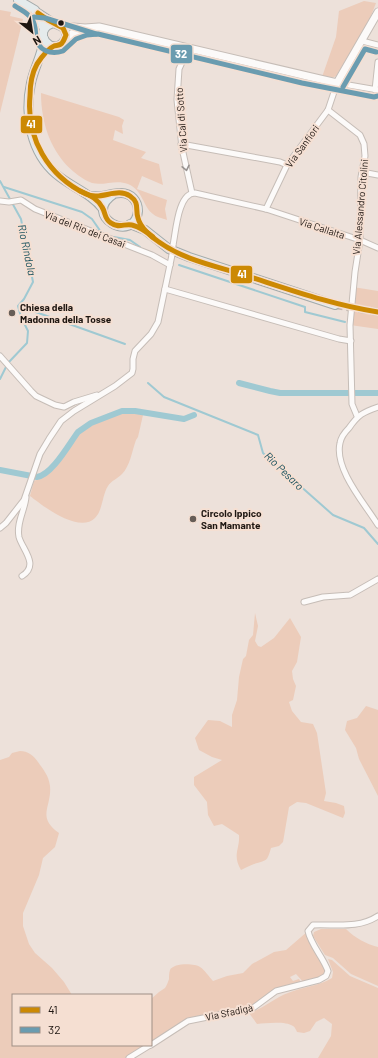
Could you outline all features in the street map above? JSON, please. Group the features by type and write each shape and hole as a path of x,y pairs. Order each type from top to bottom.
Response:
{"main road":[{"path":"18,0 54,23 62,26 66,32 66,38 60,45 54,46 47,44 44,39 44,29 38,13"},
{"path":"44,29 48,25 54,23"},
{"path":"44,39 38,64 31,83 28,109 30,128 42,158 55,173 72,186 90,196 103,209 106,218 114,225 125,226 130,224 137,216 137,204 130,195 119,192 101,196 90,196"},
{"path":"38,64 54,46"},
{"path":"103,209 106,201 114,194"},
{"path":"137,216 145,230"},
{"path":"130,224 145,230 169,249 189,257 335,304"}],"street":[{"path":"337,83 378,12"},
{"path":"62,26 85,28 99,27 337,83 377,90 378,62"},
{"path":"66,38 85,28"},
{"path":"362,41 378,45"},
{"name":"Via Cal di Sotto","path":"188,49 179,69 177,100 181,144 192,193"},
{"name":"Via Sanfiori","path":"266,209 287,165 328,110 334,88 337,83"},
{"name":"Via Alessandro Citolini","path":"328,110 362,137 364,144 365,156 362,172 360,240 352,293 350,325 352,399 353,408 357,416"},
{"path":"181,144 280,162 287,165"},
{"path":"362,172 378,174"},
{"path":"22,576 28,571 29,565 28,555 20,540 20,521 34,468 45,446 61,421 132,374 135,351 151,334 158,322 182,205 186,197 192,193"},
{"name":"Via Callalta","path":"192,193 207,195 266,209 360,240 378,248"},
{"name":"Via del Rio dei Casai","path":"0,201 9,202 21,200 34,209 152,255 170,265"},
{"path":"165,289 350,341"},
{"path":"0,356 36,396 55,405 64,407 74,402 103,394"},
{"path":"378,407 357,416 341,439 339,449 340,459 347,477 378,525"},
{"path":"0,528 6,523 26,496"},
{"path":"304,602 323,597 350,595 378,579"},
{"name":"Via Sfadigà","path":"152,1044 188,1021 253,1008 276,991 319,980 326,976 328,971 308,931 313,925 345,926 360,924 372,920 378,916"},
{"name":"Via Sfadigà","path":"129,1058 149,1046"}],"shaded area":[{"path":"364,1 376,3 369,21 336,76 332,78 322,77 336,37 339,11"},
{"path":"0,10 11,12 10,16 23,19 0,113"},
{"path":"41,93 119,117 124,120 122,126 123,134 115,130 113,140 146,152 141,158 159,164 163,185 142,176 137,189 167,200 165,209 167,220 156,216 150,211 137,190 128,184 119,182 101,184 92,183 78,175 66,164 53,147 45,126 41,104"},
{"path":"353,287 378,291 378,329 350,325"},
{"path":"121,413 138,413 143,415 138,437 125,471 108,486 100,511 95,518 88,522 80,523 71,521 52,512 30,496 34,481 43,477 50,471 77,435 92,424"},
{"path":"255,613 258,626 255,641 258,646 261,647 274,638 290,618 301,637 297,662 292,671 296,686 293,700 289,702 292,711 301,722 313,724 317,733 326,793 324,801 344,806 345,813 343,818 306,803 297,802 289,807 283,842 279,846 271,848 266,860 241,870 237,860 239,835 222,824 214,826 208,815 207,802 194,785 194,777 222,760 212,757 199,750 195,738 208,720 220,721 232,727 232,715 237,700 239,677 243,659 246,656 249,640 253,635"},
{"path":"366,706 378,710 378,796 359,759 356,748 345,730 347,721 357,718"},
{"path":"20,751 32,755 44,770 50,786 47,811 48,822 59,833 55,847 43,858 39,875 23,913 23,926 29,944 35,953 52,968 64,982 71,994 12,994 12,1046 148,1046 129,1058 0,1058 0,760 9,757 12,753"},
{"path":"321,929 346,929 361,940 378,947 378,986 351,974 333,958 325,955 313,936 314,932"},
{"path":"308,931 325,963 326,976 305,984 296,974 290,977 293,981 299,979 302,984 277,991 259,1005 194,1019 152,1044 152,998 167,985 169,973 172,968 184,964 197,966 204,970 213,981 227,976 243,973 252,964 274,952 286,950"},
{"path":"328,959 332,960 350,976 378,988 378,1058 318,1058 331,1036 332,1024 324,1018 316,1022 310,1031 304,1033 297,1032 294,1026 286,1023 257,1024 249,1013 283,995 322,983 332,978 333,972"}],"waterway":[{"name":"Rio Rindola","path":"0,181 21,219 33,282 24,299 18,306 21,317 28,331 27,343 8,363 0,379"},
{"path":"4,187 82,212 92,219 104,234"},
{"path":"114,237 130,240 140,247"},
{"path":"179,265 305,307 305,312 345,322"},
{"name":"Rio Pesaro","path":"19,306 125,344"},
{"name":"Rio Pesaro","path":"148,383 164,397 258,435 263,453 333,515 364,528 378,544"},
{"path":"239,383 280,393 378,393"},
{"path":"0,470 37,477 43,475 54,465 78,432 91,423 122,411 135,411 184,419 194,415"}],"tunnel":[{"path":"335,305 378,312"}],"transit line":[{"name":"32","path":"15,6 32,19 39,46 50,52 63,51 76,39 87,35 98,34 302,83 374,97 378,96"},
{"name":"41","path":"38,13 63,28 66,35 61,44 49,49 37,64 33,75 30,92 30,112 36,141 42,154 61,177 91,196 114,193 130,196 135,201 139,221 149,235 169,248 189,258 310,296 378,312"},
{"name":"32","path":"34,17 45,18 96,34"},
{"name":"32","path":"343,87 365,49 376,52"},
{"name":"41","path":"80,191 95,199 103,209 107,220 114,225 135,226 153,237"}],"place":[{"name":"Chiesa della Madonna della Tosse","path":"12,313"},
{"name":"Circolo Ippico San Mamante","path":"193,519"}]}
